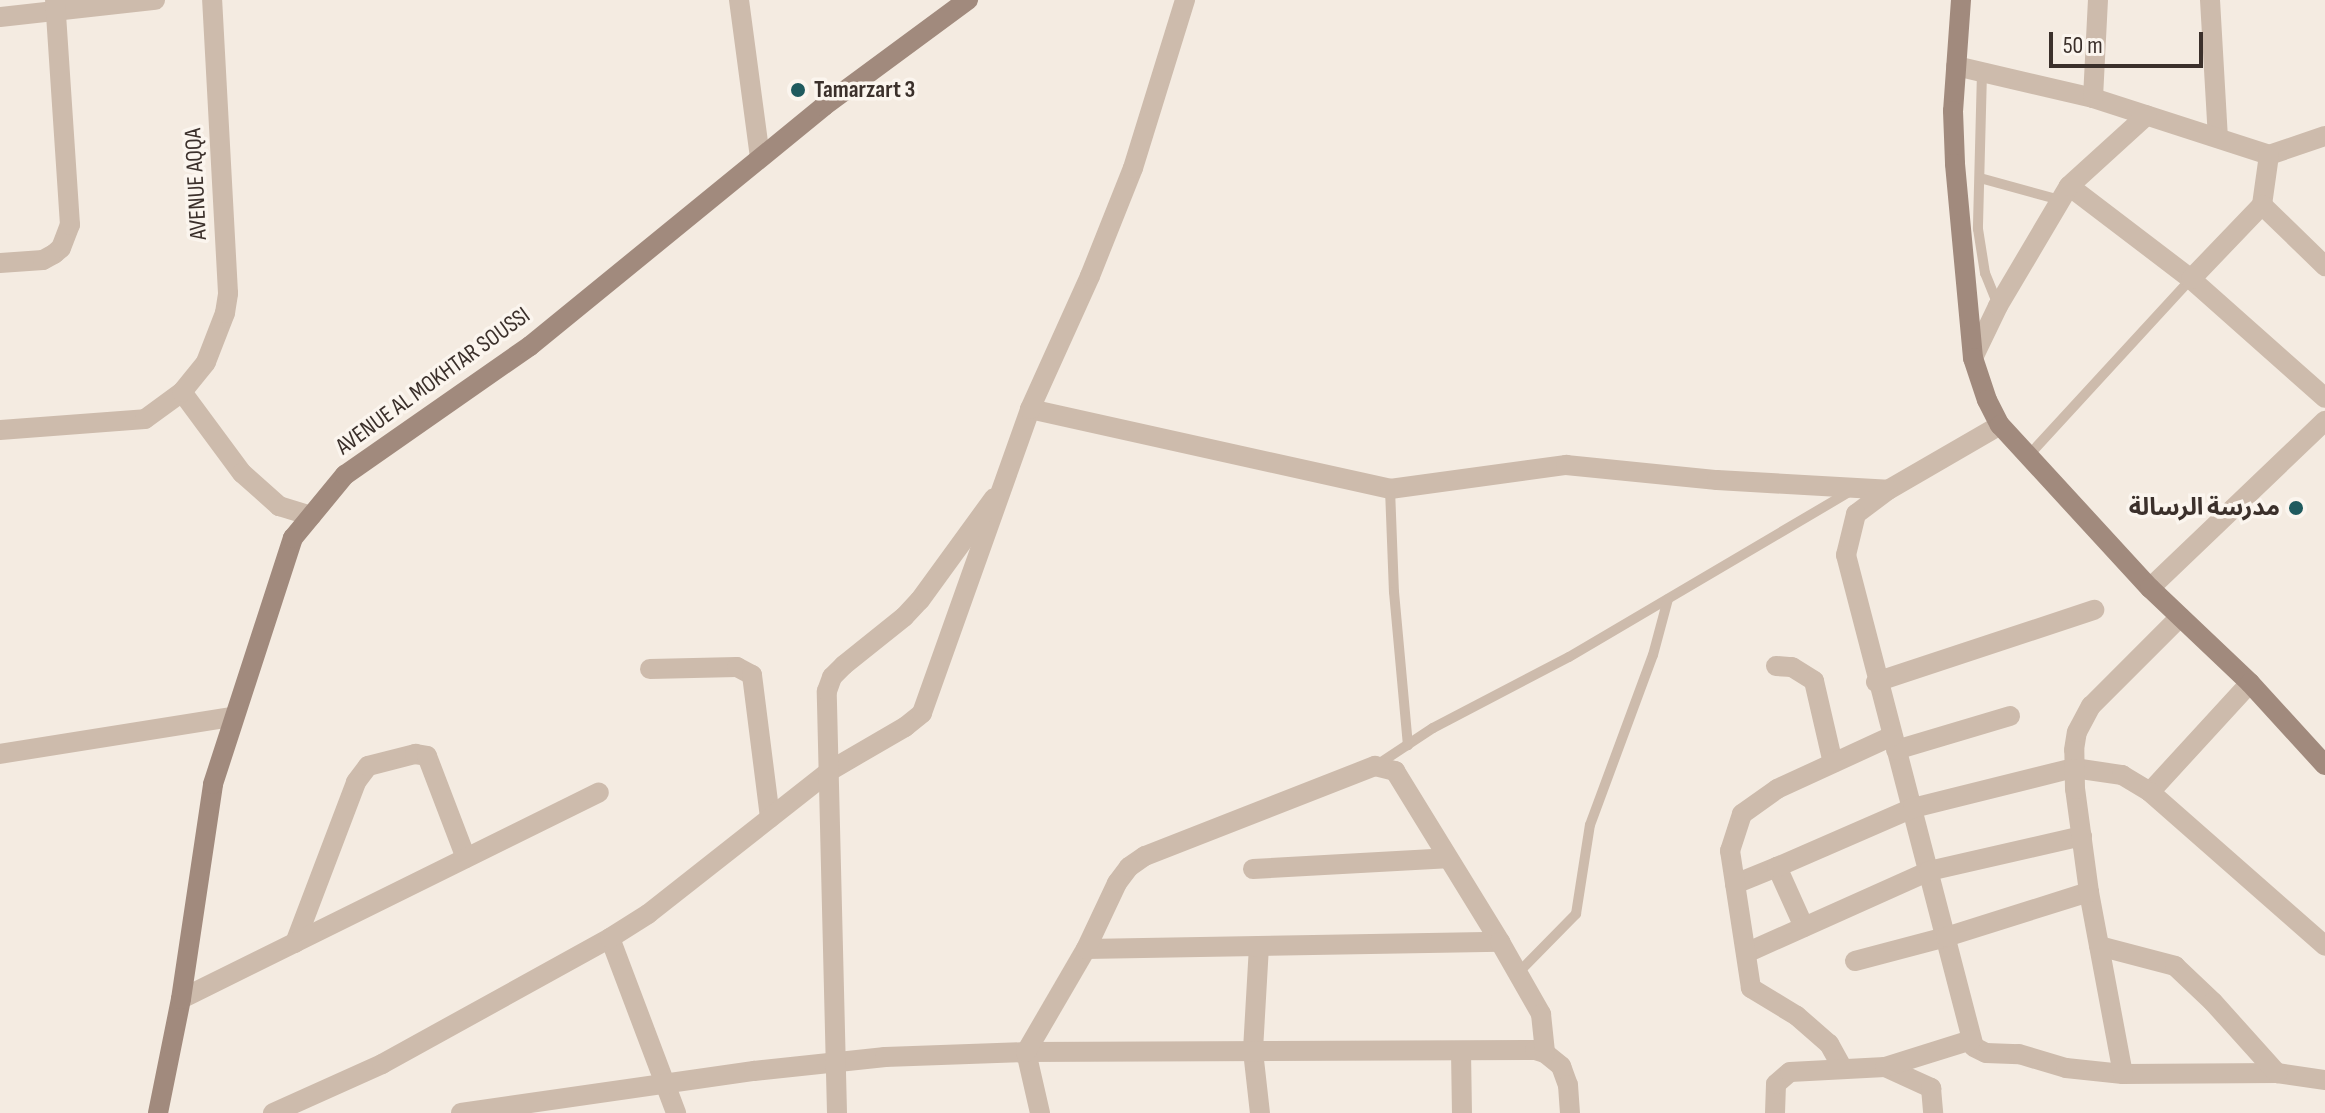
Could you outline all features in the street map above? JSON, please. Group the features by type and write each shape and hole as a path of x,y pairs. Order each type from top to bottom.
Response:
{"street":[{"path":"0,17 56,6 155,0"},
{"name":"AVENUE AQQA","path":"0,430 145,419 182,392 206,362 225,313 228,293 212,0"},
{"path":"739,0 760,158"},
{"name":"AVENUE AL MOKHTAR SOUSSI","path":"158,1113 181,999 213,784 277,577 293,538 345,475 530,346 760,158 968,0"},
{"path":"273,1113 382,1064 610,938 648,914 831,770 905,727 922,713 1030,409 1090,276 1133,168 1185,0"},
{"path":"1961,0 1956,66 1955,164 1973,358 1978,379 2000,425 2150,588 2250,683 2325,765"},
{"path":"2093,98 2098,0"},
{"path":"2214,1 2218,137"},
{"path":"0,263 43,260 61,248 70,225 56,6"},
{"path":"1956,66 2093,98 2269,155 2325,136"},
{"path":"1973,358 1998,306 2065,193 2147,115"},
{"path":"2191,279 2262,205 2269,155"},
{"path":"2065,193 2191,279 2325,398"},
{"path":"2262,205 2325,266"},
{"path":"182,392 242,473 279,506 311,516"},
{"path":"1030,409 1390,489 1566,465 1851,490 1888,490"},
{"path":"2150,588 2325,421"},
{"path":"2000,425 1888,490 1856,514 1846,555 1876,682 1913,808 1971,1040 1979,1051 1986,1053 2019,1054 2051,1065 2123,1074 2277,1073 2325,1080"},
{"path":"837,1113 827,691 832,677 920,600 1008,477"},
{"path":"1876,682 2094,610"},
{"path":"2123,1074 2089,892 2074,768 2077,732 2091,706 2180,617"},
{"path":"1776,666 1792,667 1814,681 1833,763"},
{"path":"650,669 737,667 752,675 770,818"},
{"path":"2150,792 2250,683"},
{"path":"1843,1069 1829,1044 1797,1016 1751,988 1730,851 1742,814 1777,789 1833,763 1894,743 2010,716"},
{"path":"0,754 232,717"},
{"path":"295,943 356,782 368,766 415,754 427,756 466,858"},
{"path":"1040,1113 1026,1052 1086,949 1117,883 1145,856 1375,766 1395,771 1518,973 1541,1014 1545,1053 1566,1075 1570,1113"},
{"path":"1735,884 1913,808 2074,768 2122,775 2150,792 2325,946"},
{"path":"181,999 599,792"},
{"path":"1746,953 1929,871 2082,836"},
{"path":"1253,869 1447,858"},
{"path":"1777,867 1804,927"},
{"path":"1855,961 1946,937 2089,892"},
{"path":"610,938 676,1113"},
{"path":"1086,949 1500,942"},
{"path":"1259,946 1253,1051 1260,1113"},
{"path":"2099,946 2175,966 2213,1002 2277,1073"},
{"path":"1775,1113 1776,1084 1790,1072 1885,1067 1971,1040"},
{"path":"1461,1051 1462,1113"},
{"path":"461,1113 834,1061 1026,1052 1545,1053"},
{"path":"1885,1067 1931,1088 1933,1113"}],"lane":[{"path":"1982,72 1978,229 1985,273 1998,306"},
{"path":"1980,178 2065,193"},
{"path":"2029,455 2191,279"},
{"path":"1390,489 1394,592 1408,745"},
{"path":"1375,766 1668,599 1851,490"},
{"path":"1518,973 1576,914 1590,825 1653,655 1668,599"}],"place":[{"name":"Tamarzart 3","path":"798,90"},
{"name":"مدرسة الرسالة","path":"2296,508"}]}
